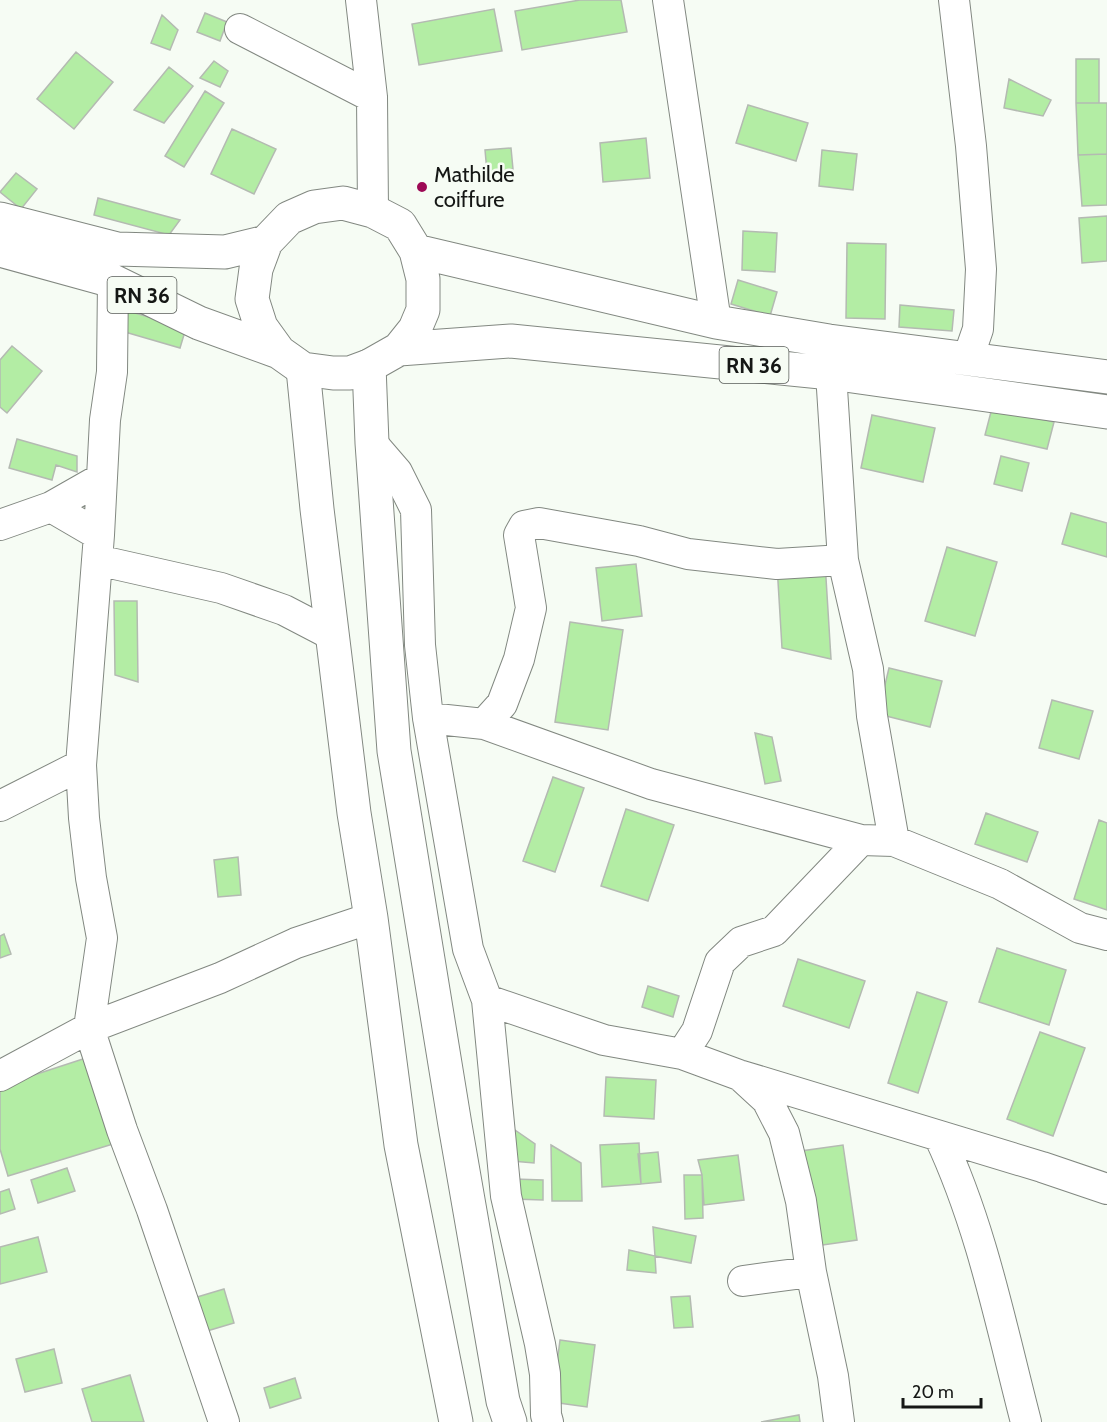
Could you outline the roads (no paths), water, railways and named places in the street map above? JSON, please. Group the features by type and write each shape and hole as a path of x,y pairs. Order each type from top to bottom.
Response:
{"main road":[{"name":"RN 36","path":"0,250 113,281 199,323 291,360 333,374 350,373 369,366 399,349 415,329 423,310 423,279 416,251 400,225 373,211 343,203 314,207 289,218 266,242 256,269 252,299 261,327 291,360"},
{"name":"RN 36","path":"0,219 117,249 225,252 266,242"},
{"name":"RN 36","path":"416,251 716,322 829,342 1107,377"},
{"name":"RN 36","path":"399,349 512,341 831,373 1107,412"},
{"path":"291,360 332,635 354,813 371,918 401,1145 456,1422"},
{"path":"369,366 372,443 394,751 457,1136 501,1390 510,1422"}],"street":[{"path":"361,0 372,97 373,211"},
{"path":"668,0 716,322"},
{"path":"954,0 971,146 981,269 978,329 968,358"},
{"path":"240,29 372,97"},
{"path":"113,281 112,372 105,420 98,548 81,765 91,878 102,938 89,1028 122,1130 153,1210 224,1422"},
{"path":"831,373 843,560 868,669 872,716 894,841"},
{"path":"372,443 397,472 416,510 420,645 428,718 468,949 487,1000 506,1196 540,1344 545,1374 548,1422"},
{"path":"0,525 51,507 102,478"},
{"path":"51,507 98,548 284,610 332,635"},
{"path":"484,724 502,704 519,660 531,608 519,535 524,526 539,523 639,541 688,554 777,564 843,560"},
{"path":"428,718 484,724 651,784 861,840 894,841 1000,884 1080,928 1107,935"},
{"path":"0,806 81,765"},
{"path":"682,1054 697,1031 720,962 741,942 774,931 861,840"},
{"path":"0,1076 89,1028 220,978 296,943 371,918"},
{"path":"487,1000 604,1040 682,1054 740,1075 1107,1189"},
{"path":"740,1075 767,1100 784,1133 801,1201 811,1272 833,1376 839,1422"},
{"path":"939,1136 954,1168 981,1244 1026,1422"},
{"path":"743,1281 811,1272"}],"place":[{"name":"Mathilde coiffure","path":"422,187"}]}
